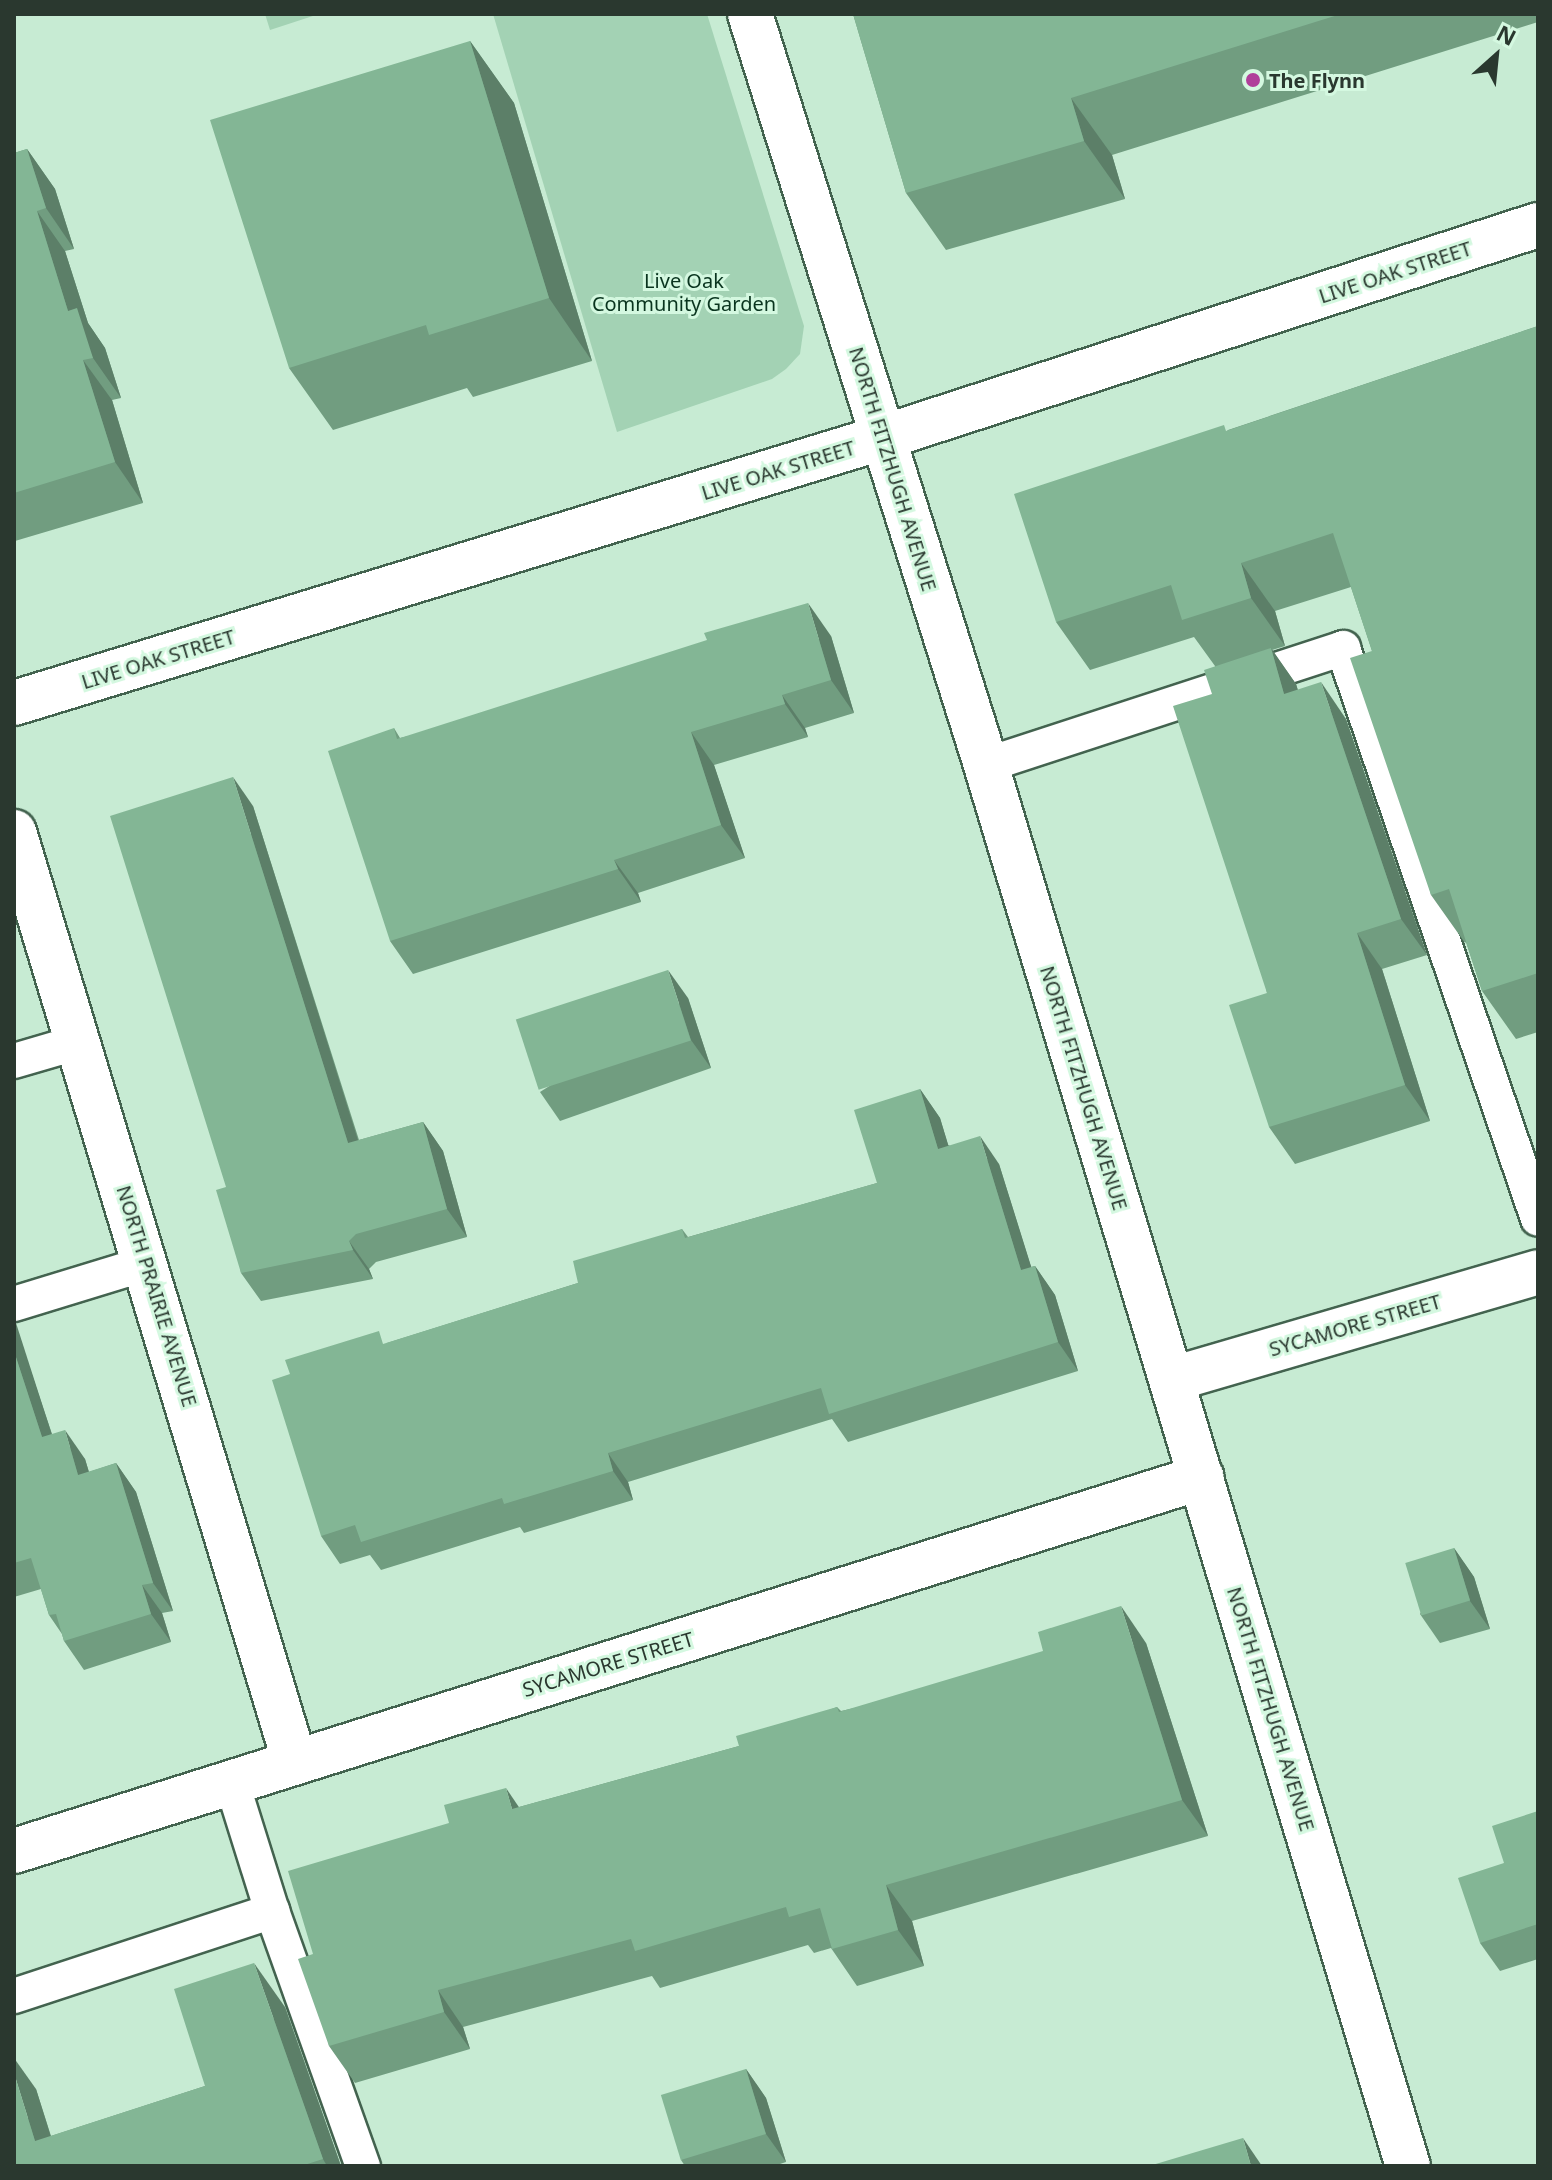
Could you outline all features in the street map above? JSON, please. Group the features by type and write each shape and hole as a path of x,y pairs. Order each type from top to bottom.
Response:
{"street":[{"name":"NORTH FITZHUGH AVENUE","path":"750,14 986,765 1408,2166"},
{"name":"LIVE OAK STREET","path":"14,703 884,437 1538,225"},
{"name":"NORTH PRAIRIE AVENUE","path":"14,832 148,1263 295,1763"},
{"name":"SYCAMORE STREET","path":"1173,1379 1538,1272"},
{"name":"SYCAMORE STREET","path":"14,1851 1202,1477"}],"lane":[{"path":"986,765 1343,648 1538,1219"},
{"path":"14,1061 79,1042"},
{"path":"14,1304 148,1263"},
{"path":"232,1783 272,1911 363,2166"},
{"path":"14,1996 272,1911"}],"green space":[{"path":"265,14 319,14 270,30"},
{"name":"Live Oak Community Garden","path":"493,14 707,14 804,326 800,354 786,369 772,379 617,432"}],"building":[{"path":"853,14 1341,14 1071,98 1084,141 906,193"},
{"path":"470,41 549,298 429,335 426,325 289,368 210,120"},
{"path":"27,149 46,208 37,211 68,311 77,308 93,358 83,360 115,462 14,493 14,153"},
{"path":"1538,326 1538,973 1482,991 1449,889 1431,895 1350,658 1372,651 1333,533 1241,563 1251,598 1182,620 1171,585 1056,622 1014,494 1224,425 1226,431"},
{"path":"808,603 831,680 782,695 785,704 691,732 721,825 614,860 618,869 390,941 328,751 394,728 397,739 707,640 704,633"},
{"path":"1271,648 1284,694 1321,682 1401,919 1357,933 1405,1085 1269,1127 1229,1005 1267,993 1173,706 1212,694 1204,670"},
{"path":"233,777 348,1143 423,1122 447,1209 356,1234 349,1241 353,1250 241,1273 216,1190 226,1187 110,816"},
{"path":"668,970 691,1040 539,1090 516,1019"},
{"path":"920,1089 938,1149 980,1136 1021,1270 1035,1266 1058,1342 829,1414 821,1388 608,1453 613,1471 504,1504 502,1498 361,1542 355,1525 321,1536 272,1380 290,1374 285,1360 379,1331 383,1344 578,1283 573,1261 682,1229 685,1238 877,1183 854,1110"},
{"path":"14,1351 42,1437 65,1430 78,1475 116,1463 153,1583 142,1585 151,1614 64,1641 56,1614 49,1615 31,1558 14,1563"},
{"path":"1454,1548 1470,1601 1421,1616 1405,1563"},
{"path":"1121,1606 1182,1800 886,1885 898,1930 832,1949 820,1908 789,1917 786,1907 635,1951 631,1939 438,1990 444,2012 329,2046 298,1959 313,1954 288,1871 449,1823 444,1805 506,1788 512,1809 739,1746 736,1736 837,1707 839,1712 1043,1651 1038,1632"},
{"path":"1538,1811 1538,1924 1480,1943 1458,1878 1504,1863 1492,1826"},
{"path":"254,1963 323,2159 301,2166 14,2166 14,2073 35,2141 205,2086 174,1989"},
{"path":"746,2069 766,2134 681,2160 661,2095"},
{"path":"1243,2138 1251,2166 1149,2166"}],"place":[{"name":"The Flynn","path":"1253,80"}]}
